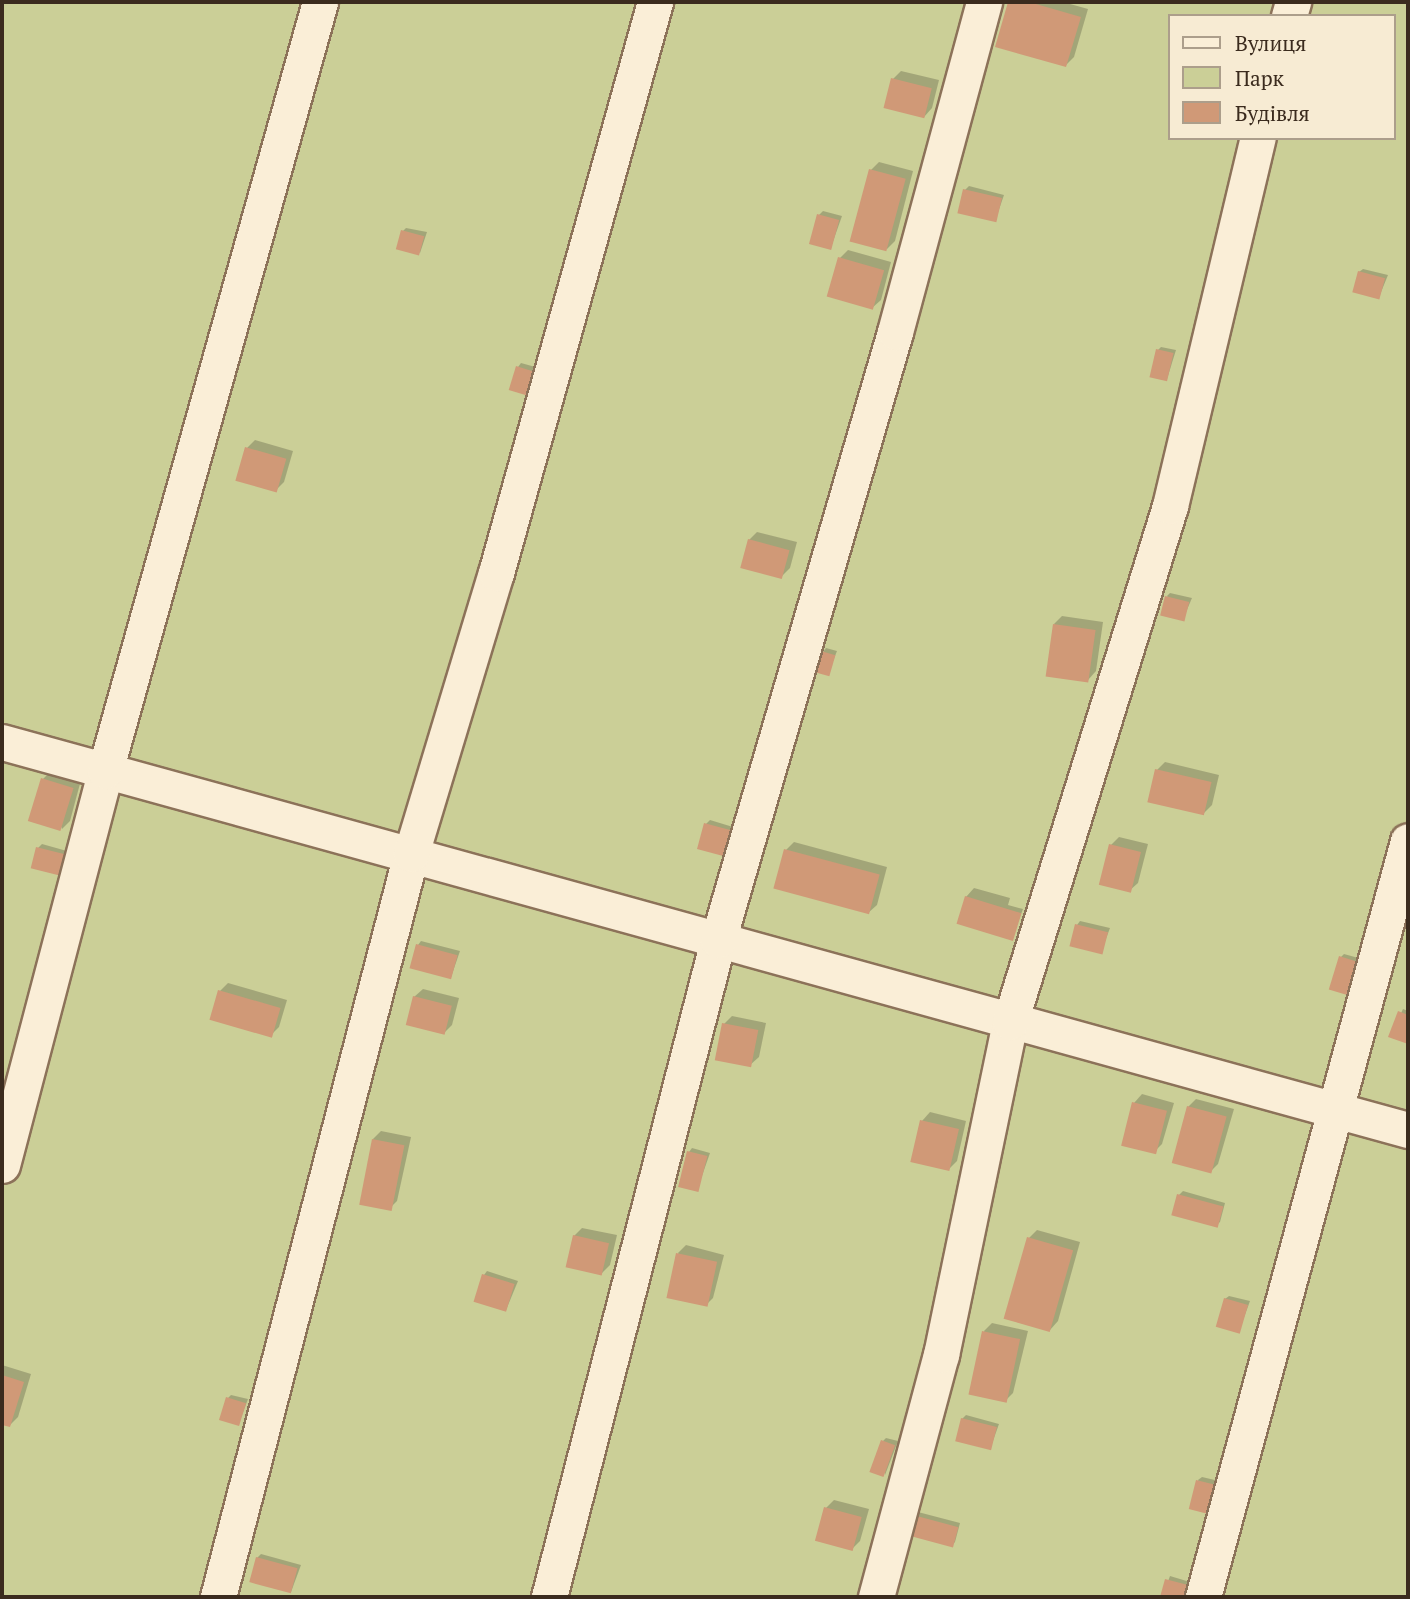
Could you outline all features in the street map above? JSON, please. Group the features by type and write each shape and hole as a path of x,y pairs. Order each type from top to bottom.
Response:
{"street":[{"path":"2,1165 105,771 320,2"},
{"path":"218,1597 411,854 496,573 655,2"},
{"path":"549,1597 718,940 895,332 984,2"},
{"path":"876,1597 941,1355 1010,1022 1170,506 1258,140"},
{"path":"2,742 1408,1130"},
{"path":"1203,1597 1337,1112 1408,841"}],"green space":[{"path":"2,2 1408,2 1408,1597 2,1597"}],"building":[{"path":"1008,2 1029,2 1081,17 1066,67 995,47"},
{"path":"891,78 932,88 924,118 884,108"},
{"path":"869,169 906,179 886,251 850,241"},
{"path":"963,189 1002,198 996,222 957,213"},
{"path":"817,214 839,220 831,250 809,244"},
{"path":"401,230 424,236 419,256 396,249"},
{"path":"838,257 884,270 873,310 827,296"},
{"path":"1358,271 1385,278 1379,299 1352,292"},
{"path":"1156,349 1174,353 1167,381 1149,377"},
{"path":"516,366 536,372 529,396 509,390"},
{"path":"245,447 286,459 277,492 235,481"},
{"path":"748,539 790,550 782,579 740,568"},
{"path":"1165,596 1189,602 1184,621 1160,615"},
{"path":"1053,624 1096,630 1088,682 1046,676"},
{"path":"821,651 835,655 829,676 815,672"},
{"path":"1155,769 1212,782 1204,815 1147,802"},
{"path":"41,778 74,788 60,831 28,821"},
{"path":"704,823 730,830 723,856 697,849"},
{"path":"1109,844 1141,852 1131,893 1099,885"},
{"path":"36,847 72,856 67,877 31,868"},
{"path":"784,849 880,875 869,914 773,889"},
{"path":"965,896 1021,913 1013,941 957,924"},
{"path":"1075,924 1108,932 1102,955 1069,946"},
{"path":"416,944 458,955 451,979 410,968"},
{"path":"1339,956 1359,962 1349,996 1329,989"},
{"path":"218,990 280,1008 272,1038 209,1020"},
{"path":"413,996 452,1006 445,1035 406,1025"},
{"path":"1398,1011 1408,1015 1408,1044 1388,1037"},
{"path":"722,1023 758,1030 751,1067 715,1060"},
{"path":"1132,1102 1167,1111 1156,1154 1121,1146"},
{"path":"1187,1106 1227,1117 1211,1174 1172,1163"},
{"path":"920,1120 959,1129 949,1171 910,1162"},
{"path":"372,1139 404,1145 392,1211 359,1205"},
{"path":"687,1151 707,1156 698,1192 678,1187"},
{"path":"1177,1194 1223,1206 1218,1228 1171,1215"},
{"path":"573,1235 609,1243 602,1275 566,1267"},
{"path":"1027,1237 1073,1250 1050,1332 1004,1319"},
{"path":"676,1253 717,1262 708,1307 666,1298"},
{"path":"482,1274 515,1284 506,1312 474,1302"},
{"path":"1224,1298 1248,1305 1240,1334 1216,1327"},
{"path":"982,1331 1020,1339 1007,1403 968,1395"},
{"path":"2,1375 24,1382 10,1427 2,1425"},
{"path":"226,1397 246,1403 239,1426 219,1420"},
{"path":"961,1418 997,1427 991,1450 955,1441"},
{"path":"881,1440 895,1445 883,1477 869,1472"},
{"path":"1196,1480 1216,1485 1209,1514 1189,1509"},
{"path":"824,1507 862,1517 853,1551 815,1541"},
{"path":"913,1515 958,1527 953,1547 908,1535"},
{"path":"256,1557 298,1568 291,1593 249,1582"},
{"path":"1165,1579 1188,1585 1185,1597 1160,1597"}]}
